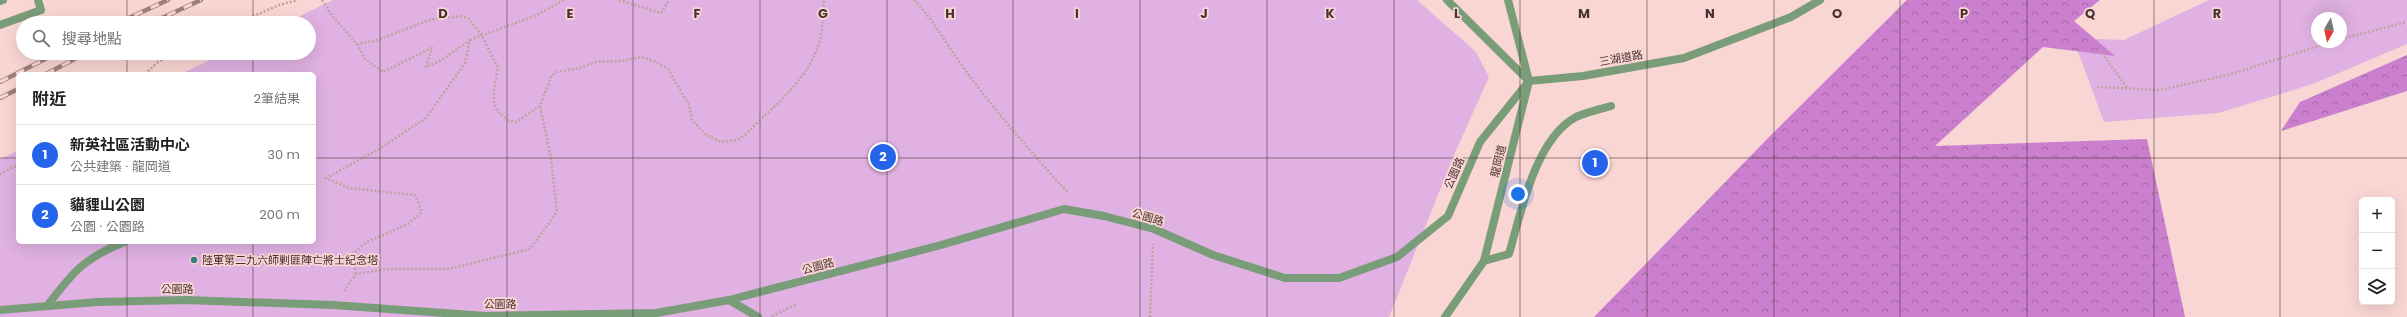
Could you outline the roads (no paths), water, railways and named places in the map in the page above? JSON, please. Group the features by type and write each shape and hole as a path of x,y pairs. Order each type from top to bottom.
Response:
{"street":[{"path":"25,16 41,10 38,0"},
{"path":"1447,0 1529,81"},
{"name":"龍岡道","path":"1445,317 1484,261 1529,81 1508,0"},
{"name":"三湖道路","path":"1529,81 1583,76 1684,58 1790,17 1820,0"},
{"path":"0,25 16,19"},
{"name":"公園路","path":"0,310 97,302 186,300 333,305 486,316 656,312 729,300 941,245 1064,209 1104,216 1154,229 1213,255 1285,278 1339,278 1397,257 1448,216 1480,142 1529,81"},
{"path":"1484,261 1509,254 1529,186 1550,139 1576,118 1611,106"},
{"path":"47,306 72,274 97,253 119,244"},
{"path":"729,300 758,317"}],"railway":[{"path":"133,16 168,0"},
{"path":"166,16 201,0"},
{"path":"20,72 43,60"},
{"path":"50,72 73,60"},
{"path":"0,82 16,74"},
{"path":"0,98 16,90"}],"place":[{"name":"貓貍山公園","path":"883,157"},
{"name":"新英社區活動中心","path":"1595,163"},
{"name":"陸軍第二九六師剿匪陣亡將士紀念塔","path":"194,260"}]}
